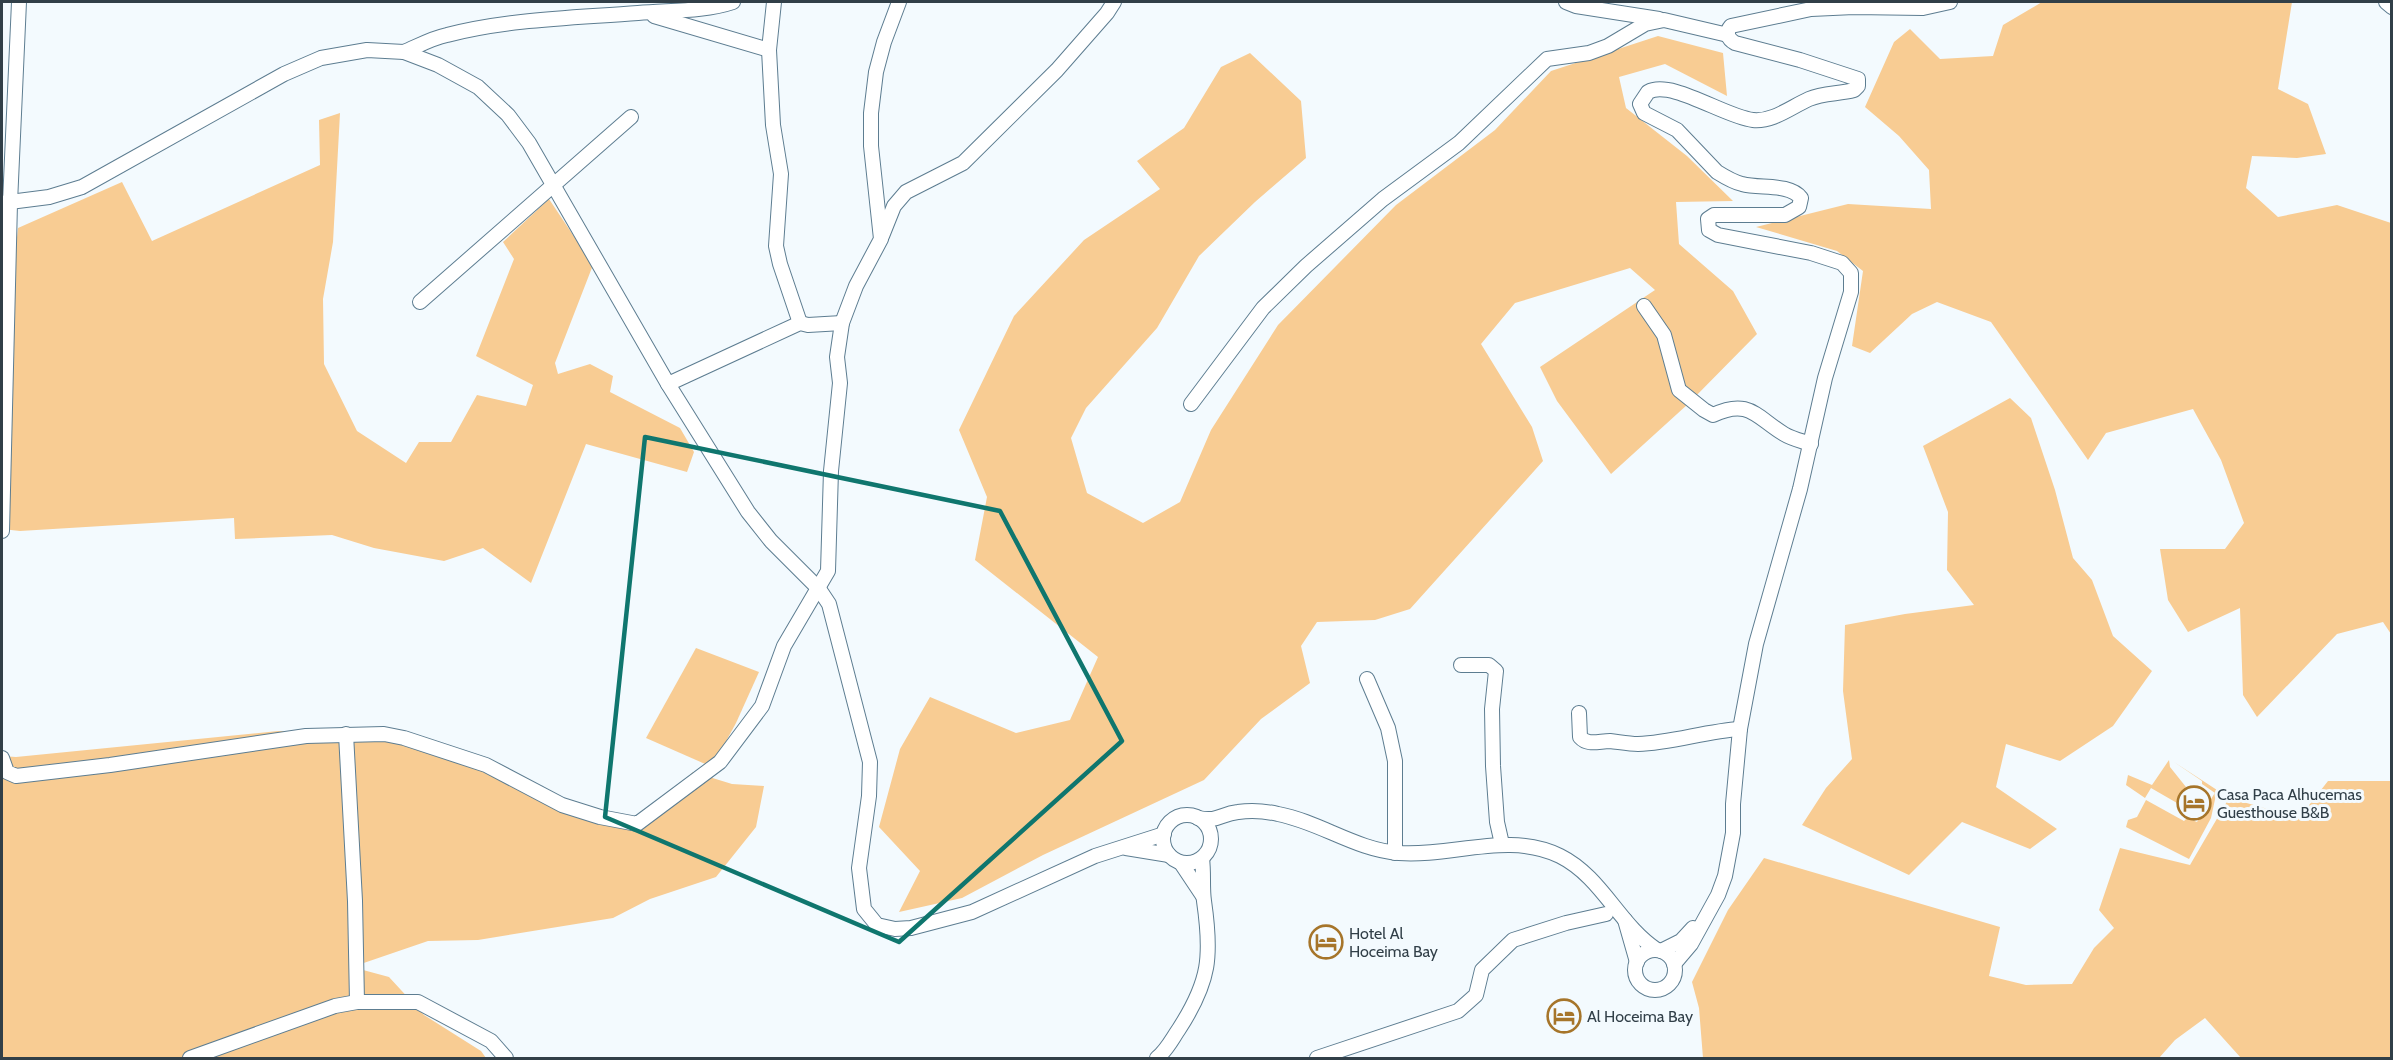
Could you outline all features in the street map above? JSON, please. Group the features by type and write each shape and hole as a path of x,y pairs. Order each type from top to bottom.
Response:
{"street":[{"path":"2,531 6,203 20,2"},
{"path":"404,52 444,35 490,26 693,9 733,2"},
{"path":"774,2 769,50 773,125 780,174 776,246 800,323"},
{"path":"881,239 871,146 871,112 876,72 884,42 900,2"},
{"path":"2,758 7,772 16,776 110,765 306,735 384,734 404,738 486,765 562,805 600,817 638,824 720,762 762,706 783,646 828,571 831,471 840,383 837,357 842,323 856,286 881,239 894,206 906,192 963,163 1057,70 1114,2"},
{"path":"1566,2 1576,6 1664,20 1728,35"},
{"path":"1674,964 1691,944 1718,895 1730,857 1740,729 1756,644 1800,489 1825,378 1851,292 1851,273 1842,263 1811,253 1728,237 1709,230 1708,219 1714,215 1785,215 1799,207 1801,198 1792,191 1745,185 1717,172 1677,130 1644,113 1640,104 1648,92 1661,88 1735,116 1762,120 1790,110 1808,99 1854,90 1858,86 1856,77 1735,44 1728,35 1728,29 1734,24 1795,12 1837,8 1923,8 1950,2"},
{"path":"2386,2 2391,7"},
{"path":"643,12 769,50"},
{"path":"1191,404 1263,308 1306,266 1383,199 1459,143 1547,59 1589,53 1608,46 1646,24 1664,20"},
{"path":"6,203 50,197 82,187 284,74 321,58 367,50 404,52 438,65 478,87 508,116 529,143 668,384 748,512 771,541 819,589 829,604 870,762 869,796 859,868 864,909 877,925 889,929 911,928 972,912 1095,855 1164,834"},
{"path":"420,302 631,117"},
{"path":"1644,306 1664,335 1673,362 1675,383 1679,390 1704,411 1713,415 1734,407 1749,410 1786,435 1811,444"},
{"path":"668,384 800,323 808,325 842,323"},
{"path":"1461,665 1489,665 1496,671 1491,709 1497,822 1502,844"},
{"path":"1367,679 1388,728 1395,761 1395,853"},
{"path":"1579,713 1580,737 1589,743 1608,741 1638,744 1715,730 1740,729"},
{"path":"346,734 355,901 357,1002"},
{"path":"1169,855 1164,845 1164,834 1169,824 1177,818 1188,815 1217,819 1237,812 1264,811 1290,816 1371,849 1395,853 1413,854 1502,844 1543,849 1578,867 1649,945 1670,957 1674,964 1675,974 1671,982 1663,988 1654,990 1644,987 1637,980 1635,973 1637,962 1624,918"},
{"path":"1181,863 1192,863 1202,859 1208,851 1211,838 1217,831 1244,812"},
{"path":"1198,818 1206,825 1211,838"},
{"path":"1121,847 1169,855 1181,863 1204,898"},
{"path":"1157,1059 1164,1052 1192,1008 1207,970 1209,938 1202,859"},
{"path":"1317,1059 1458,1011 1476,995 1482,970 1513,940 1566,923 1606,914"},
{"path":"1637,962 1644,954 1659,951 1681,941 1707,914"},
{"path":"190,1059 335,1006 357,1002 418,1002 491,1041 506,1059"}],"highlighted area":[{"path":"645,437 1000,511 1122,741 899,942 605,817"}],"shaded area":[{"path":"2042,2 2292,2 2278,89 2308,104 2326,154 2297,158 2252,156 2246,188 2278,217 2337,205 2391,223 2391,634 2383,622 2337,634 2257,717 2243,695 2240,608 2188,632 2168,600 2160,549 2225,549 2244,523 2221,460 2193,409 2106,433 2088,460 1991,322 1937,302 1912,314 1870,353 1852,346 1863,271 1837,251 1756,227 1848,204 1931,209 1929,170 1899,136 1865,107 1894,42 1910,29 1940,59 1993,56 2003,25"},
{"path":"1658,36 1723,53 1727,96 1665,64 1619,77 1626,108 1687,156 1733,201 1676,202 1679,244 1733,291 1757,334 1688,404 1611,474 1557,401 1540,367 1655,290 1630,268 1515,303 1481,344 1532,427 1543,461 1410,609 1375,620 1317,622 1301,646 1310,683 1261,719 1204,780 1043,855 962,898 899,912 920,871 879,827 900,749 930,697 1016,733 1070,720 1098,657 975,560 987,497 959,430 1014,316 1084,240 1160,189 1137,161 1184,128 1221,67 1250,53 1301,101 1306,158 1255,202 1199,256 1157,328 1086,408 1071,438 1087,493 1143,523 1180,502 1211,430 1278,325 1396,205 1495,130 1551,71"},
{"path":"340,113 333,242 323,299 324,364 357,431 406,463 419,442 451,442 477,395 526,406 533,385 476,356 514,259 503,242 549,199 593,265 555,363 558,374 590,364 613,376 610,392 680,428 694,452 687,472 586,444 531,583 483,548 444,561 374,548 332,535 235,539 234,518 20,531 2,529 11,292 18,228 122,182 152,241 320,165 319,120"},
{"path":"2010,398 2031,418 2055,490 2073,558 2092,580 2113,636 2152,671 2113,726 2060,761 2006,744 1996,787 2057,829 2030,849 1962,822 1909,875 1802,825 1826,788 1852,759 1843,691 1845,625 1974,605 1947,570 1948,512 1923,446"},
{"path":"696,648 759,672 736,723 712,767 646,738"},
{"path":"278,731 391,732 574,805 638,825 693,772 732,784 764,786 756,827 716,877 650,899 613,918 478,940 428,941 352,967 389,977 424,1015 481,1051 486,1058 2,1058 2,756 16,757"},
{"path":"2169,760 2170,767 2186,787 2183,791 2185,793 2177,803 2151,788 2145,798 2126,785 2128,775 2152,785"},
{"path":"2174,762 2217,790 2211,818 2189,859 2126,827 2128,820 2137,817 2146,800 2184,821 2187,818 2197,822 2215,793"},
{"path":"2328,781 2391,781 2391,1058 2241,1058 2205,1018 2175,1040 2159,1058 1703,1058 1699,1008 1692,982 1728,910 1764,858 2000,927 1989,976 2026,985 2072,984 2094,948 2114,928 2099,910 2120,848 2190,865 2229,798 2299,818"}],"place":[{"name":"Casa Paca Alhucemas Guesthouse B&B","path":"2194,803"},
{"name":"Hotel Al Hoceima Bay","path":"1326,942"},
{"name":"Al Hoceima Bay","path":"1564,1016"}]}
